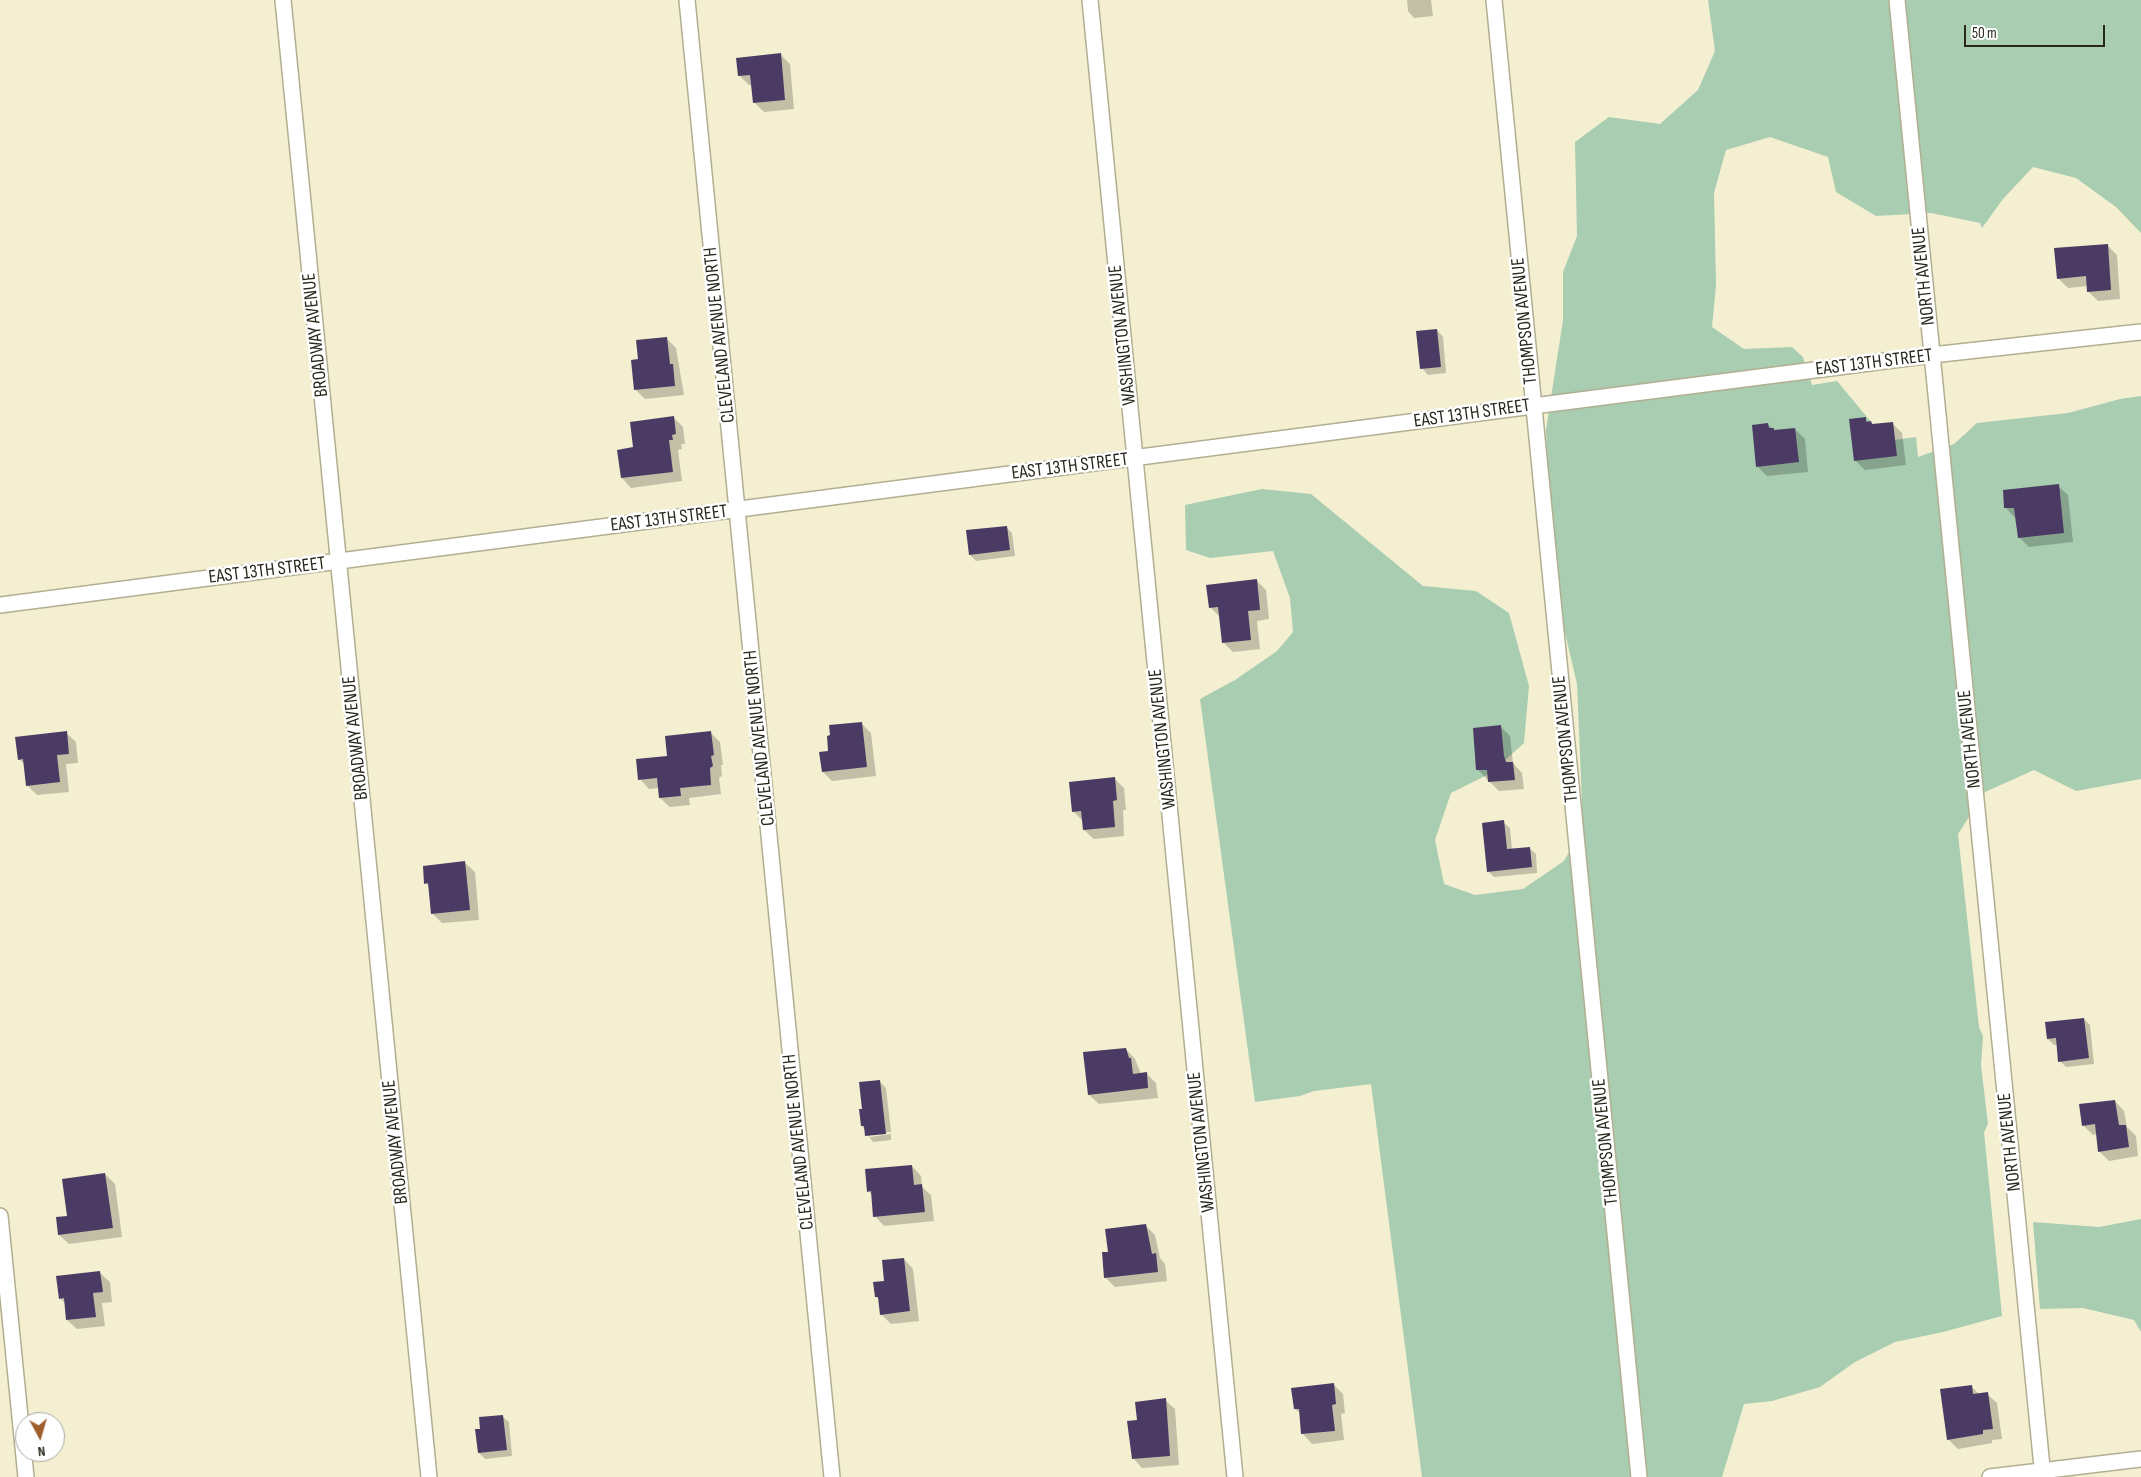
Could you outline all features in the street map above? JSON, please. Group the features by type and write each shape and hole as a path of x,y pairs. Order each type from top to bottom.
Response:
{"street":[{"name":"BROADWAY AVENUE","path":"283,0 340,561 429,1477"},
{"name":"CLEVELAND AVENUE NORTH","path":"686,0 738,510 832,1477"},
{"name":"WASHINGTON AVENUE","path":"1090,0 1235,1477"},
{"name":"THOMPSON AVENUE","path":"1494,0 1639,1477"},
{"name":"NORTH AVENUE","path":"1897,0 2042,1474"},
{"name":"EAST 13TH STREET","path":"0,605 1932,355 2141,332"},
{"path":"0,1216 26,1477"},
{"path":"1990,1477 2042,1474 2141,1459"}],"green space":[{"path":"1708,0 2141,0 2141,233 2116,207 2076,178 2033,167 2003,199 1982,228 1980,223 1931,213 1876,216 1836,192 1828,157 1770,137 1726,150 1714,193 1716,285 1712,327 1744,349 1792,347 1803,357 1812,385 1837,381 1887,441 1916,437 1918,457 1954,444 1977,423 2068,413 2120,399 2141,396 2141,779 2076,791 2034,770 1985,792 1958,834 1979,1027 1983,1036 1981,1065 1988,1124 1984,1132 2002,1316 1943,1332 1895,1342 1855,1362 1820,1387 1772,1401 1744,1404 1722,1477 1422,1477 1371,1084 1314,1091 1300,1096 1255,1102 1200,699 1235,680 1277,651 1293,632 1290,598 1273,551 1210,558 1186,550 1185,505 1262,489 1311,494 1423,586 1476,591 1509,613 1529,686 1524,743 1491,773 1451,793 1435,840 1444,884 1475,895 1523,889 1564,861 1582,829 1582,803 1577,684 1556,594 1546,430 1563,320 1563,272 1577,236 1575,142 1609,117 1660,124 1698,90 1715,51"},
{"path":"2141,1219 2141,1332 2134,1320 2083,1308 2040,1309 2033,1222 2099,1227"}],"building":[{"path":"781,53 785,100 753,103 750,75 738,76 736,58"},
{"path":"2108,244 2111,290 2087,292 2086,276 2057,279 2054,248"},
{"path":"1437,329 1441,367 1420,369 1416,331"},
{"path":"667,337 670,364 673,364 675,386 634,390 631,360 638,359 636,340"},
{"path":"674,416 676,434 672,435 673,440 669,440 673,472 621,478 617,450 633,447 630,422"},
{"path":"1866,417 1866,422 1871,421 1872,424 1893,422 1897,456 1854,461 1849,419"},
{"path":"1768,423 1769,428 1774,428 1774,430 1795,428 1799,462 1756,467 1752,425"},
{"path":"2059,484 2064,533 2018,538 2014,508 2004,508 2003,490"},
{"path":"1007,526 1010,550 969,555 966,530"},
{"path":"1257,579 1260,610 1248,611 1251,640 1222,643 1218,607 1209,608 1206,585"},
{"path":"862,722 867,767 822,772 819,752 828,751 827,736 830,735 829,725"},
{"path":"1501,725 1504,756 1506,762 1513,762 1515,780 1488,782 1487,770 1476,770 1473,728"},
{"path":"67,731 69,754 57,755 60,782 26,786 23,759 18,760 15,737"},
{"path":"711,731 714,755 711,756 713,766 710,768 711,785 680,788 681,796 659,798 657,778 638,780 636,759 667,756 665,736"},
{"path":"1115,777 1117,800 1113,801 1115,827 1083,830 1081,811 1072,812 1069,782"},
{"path":"1504,820 1507,849 1530,847 1532,867 1487,872 1482,823"},
{"path":"465,861 470,910 431,914 428,883 424,884 423,866"},
{"path":"2084,1018 2089,1058 2058,1062 2056,1038 2047,1039 2045,1022"},
{"path":"1126,1048 1129,1058 1131,1058 1133,1074 1147,1072 1148,1088 1088,1095 1083,1052"},
{"path":"880,1080 886,1134 865,1136 864,1126 861,1126 859,1109 862,1109 859,1082"},
{"path":"2115,1100 2119,1125 2126,1125 2129,1147 2098,1152 2095,1124 2082,1126 2079,1104"},
{"path":"912,1165 914,1185 922,1184 925,1212 873,1217 871,1191 867,1192 865,1169"},
{"path":"105,1173 113,1228 58,1235 56,1217 67,1216 62,1179"},
{"path":"1146,1224 1152,1254 1156,1253 1158,1272 1104,1278 1102,1252 1108,1252 1105,1229"},
{"path":"904,1258 910,1311 880,1315 878,1297 875,1297 873,1282 884,1281 882,1260"},
{"path":"100,1271 103,1292 93,1293 96,1317 66,1320 64,1298 59,1299 56,1276"},
{"path":"1334,1383 1336,1404 1332,1405 1335,1431 1301,1434 1299,1409 1294,1409 1291,1388"},
{"path":"1972,1385 1973,1394 1988,1392 1993,1429 1983,1430 1983,1434 1947,1440 1940,1389"},
{"path":"1166,1398 1170,1456 1132,1459 1127,1421 1137,1420 1135,1402"},
{"path":"503,1415 507,1450 478,1453 475,1429 480,1429 479,1417"}]}
